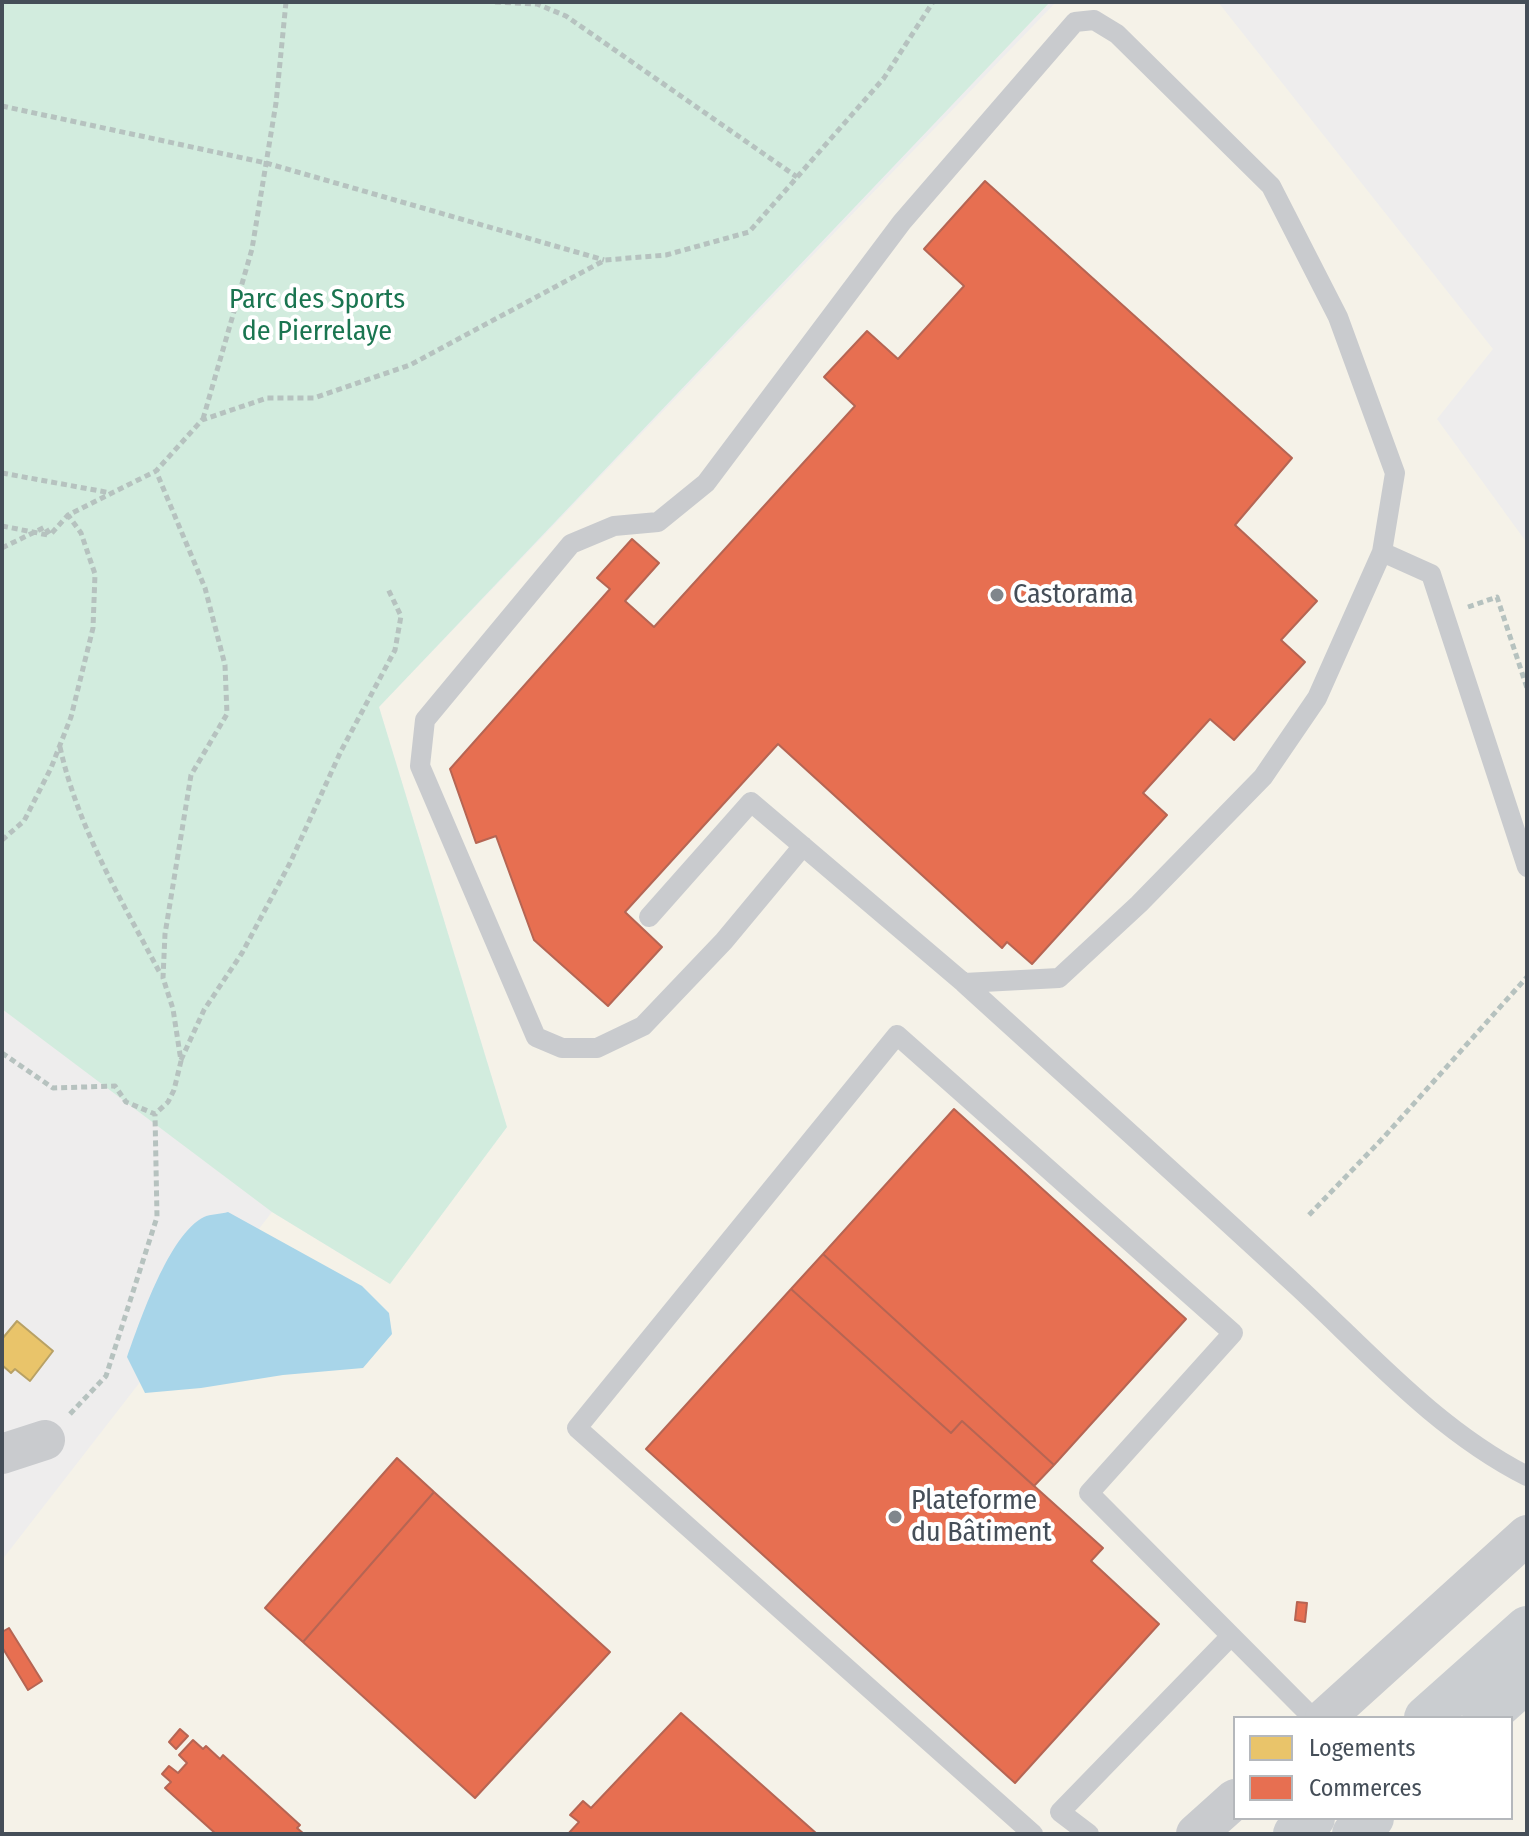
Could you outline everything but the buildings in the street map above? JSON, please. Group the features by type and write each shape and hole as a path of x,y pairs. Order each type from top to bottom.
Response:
{"main road":[{"path":"1428,1716 1527,1628"},
{"path":"1486,1716 1527,1680"},
{"path":"1295,1834 1311,1820"},
{"path":"1354,1834 1370,1820"}],"street":[{"path":"2,1454 45,1440"},
{"path":"1327,1716 1527,1535"},
{"path":"1196,1834 1233,1801"}],"lane":[{"path":"803,846 724,941 643,1026 597,1048 562,1048 536,1037 420,766 425,720 571,544 614,526 658,522 706,483 902,222 1075,22 1094,20 1117,34 1271,186 1338,317 1395,473 1382,552 1317,698 1263,777 1139,904 1059,978 964,983"},
{"path":"1382,552 1431,574 1527,867"},
{"path":"649,917 751,802 964,983 1298,1287 1388,1375 1471,1442 1527,1476"},
{"path":"1231,1636 1035,1834 577,1428 897,1035 1233,1333 1089,1493 1311,1716"},
{"path":"1060,1812 1089,1834"}],"path":[{"path":"50,535 68,515 156,471 202,420 252,249 276,103 286,2"},
{"path":"495,2 537,4 566,16 797,177"},
{"path":"2,106 266,163 605,260 666,255 749,232 884,78 933,2"},
{"path":"202,420 267,398 314,398 410,365 605,260"},
{"path":"156,471 205,588 225,665 227,714 191,775 165,934 163,978"},
{"path":"2,473 112,493"},
{"path":"2,840 24,821 60,746 71,717 93,628 95,574 81,533 68,515"},
{"path":"2,526 50,535"},
{"path":"2,548 45,527 50,535"},
{"path":"45,1440 106,1376 157,1217 155,1114 168,1102 181,1061 204,1010 242,953 290,863 341,751 395,650 401,616 388,589"},
{"path":"1444,615 1497,597 1527,688"},
{"path":"60,746 69,787 98,856 163,978 173,1009 181,1061"},
{"path":"1309,1215 1384,1137 1527,977"},
{"path":"2,1053 53,1088 115,1086 126,1102 155,1114"}],"shaded area":[{"path":"1056,2 1218,2 1493,349 1437,419 1527,543 1527,1834 2,1834 2,1560 272,1212 390,1284 507,1127 379,707"}],"green space":[{"name":"Parc des Sports de Pierrelaye","path":"2,2 1050,2 379,707 507,1127 390,1284 272,1212 2,1009"}],"water":[{"path":"228,1212 362,1286 389,1313 392,1334 363,1368 145,1393 127,1357 157,1280 191,1226 206,1216"}],"place":[{"name":"Castorama","path":"997,595"},
{"name":"Plateforme du Bâtiment","path":"895,1517"}]}
